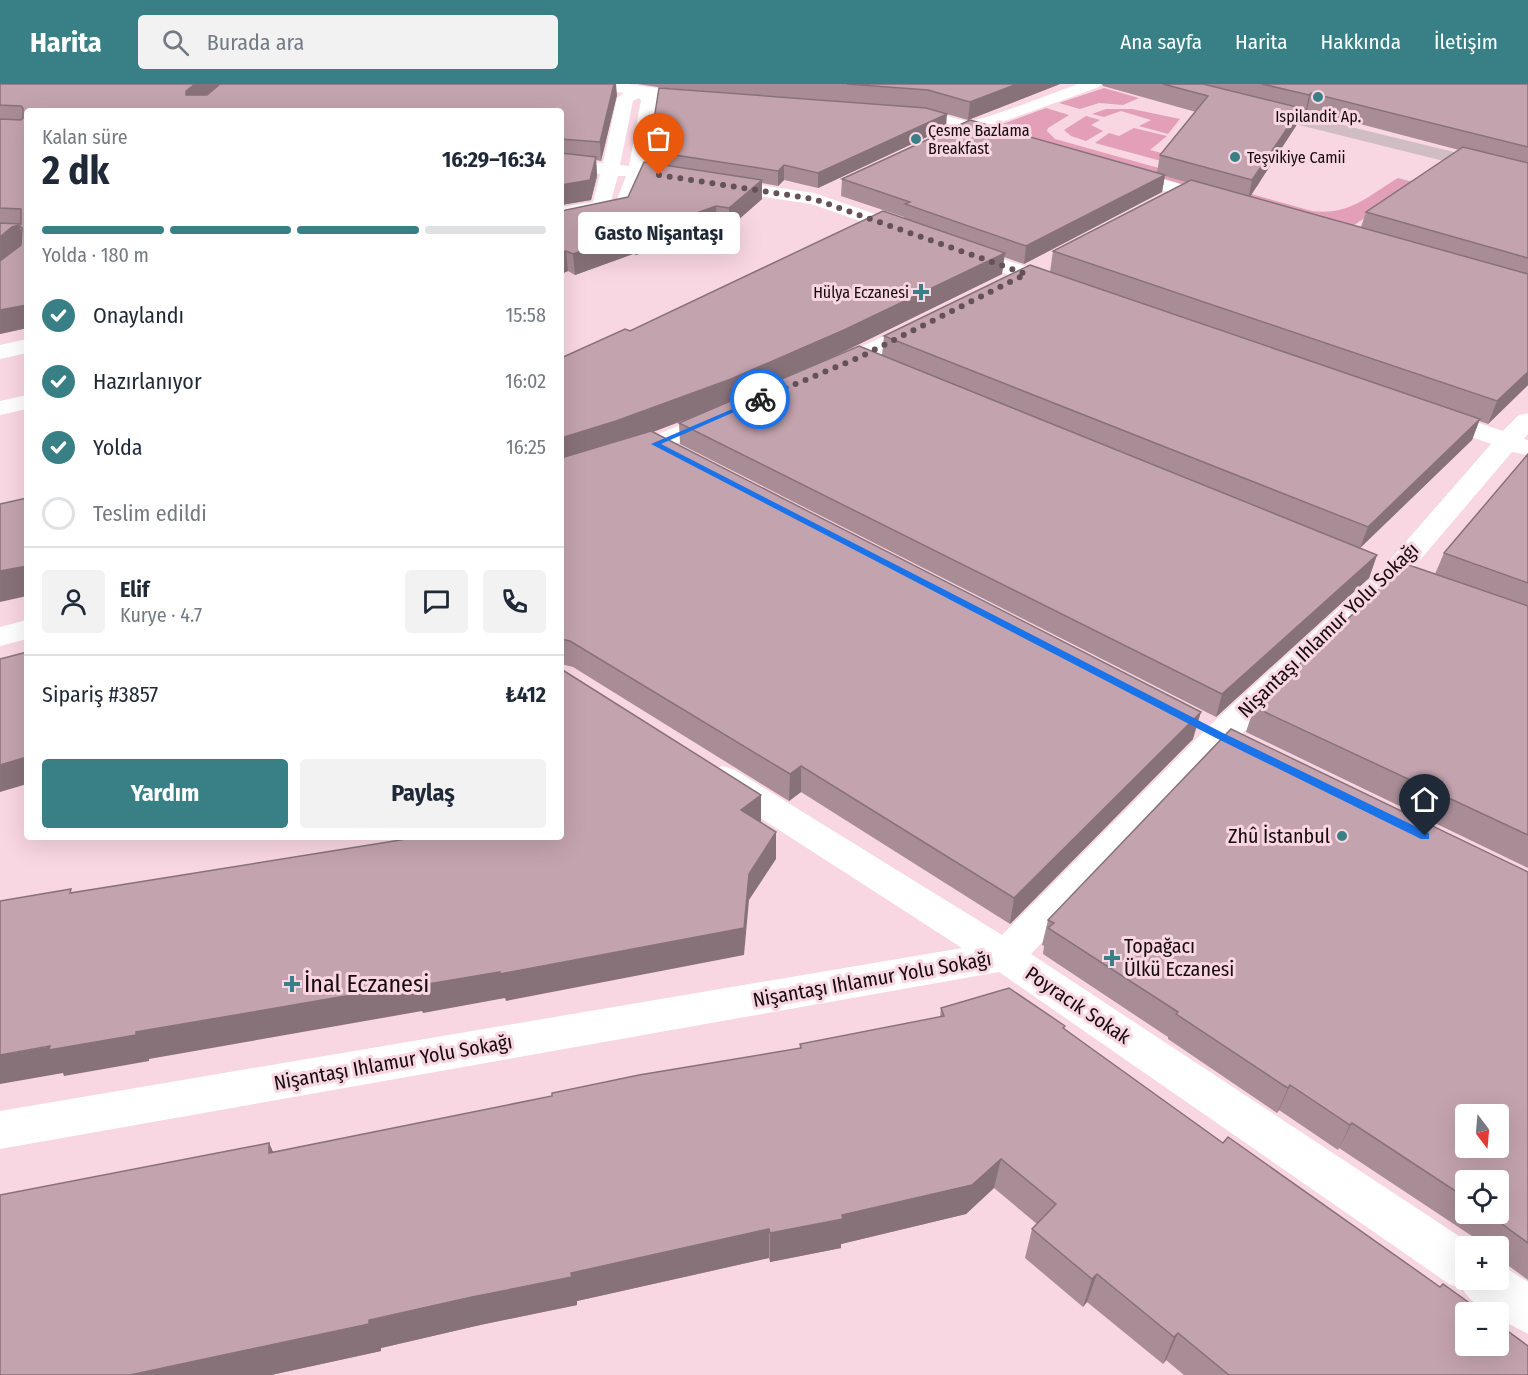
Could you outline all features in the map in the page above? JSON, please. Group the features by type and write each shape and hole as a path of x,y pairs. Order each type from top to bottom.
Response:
{"main road":[{"path":"1237,104 1528,176"}],"street":[{"path":"589,84 615,85 641,92 723,100"},
{"path":"949,137 969,127 1093,84"},
{"path":"564,218 601,206 625,98 641,92"},
{"path":"564,218 622,211 637,172 650,98 641,92"},
{"path":"886,113 926,115 1014,141"},
{"path":"564,165 637,172 814,199 1082,294"},
{"path":"1105,168 1241,207"},
{"path":"814,199 834,189"},
{"path":"1152,208 1184,191"},
{"path":"995,290 1058,258"},
{"path":"816,375 860,357 943,316"},
{"path":"0,352 24,347"},
{"path":"860,357 893,371"},
{"path":"0,408 24,403"},
{"path":"564,473 654,444 741,407"},
{"path":"1417,410 1521,436"},
{"name":"Nişantaşı Ihlamur Yolu Sokağı","path":"0,1130 1005,956 1223,737 1393,573 1521,436"},
{"path":"654,444 686,460"},
{"path":"0,637 24,630"},
{"name":"Poyracık Sokak","path":"692,758 1005,956 1455,1261"},
{"path":"1498,1290 1528,1310"}],"shaded area":[{"path":"1104,88 1139,98 1123,105 1099,103 1080,109 1059,103"},
{"path":"1046,108 1069,115 1048,128 1047,131 1055,139 1312,211 1325,212 1348,208 1398,178 1416,183 1344,232 989,129"},
{"path":"1106,109 1132,109 1180,119 1168,134 1139,126 1151,120 1121,111 1104,117 1092,114"},
{"path":"1086,116 1100,120 1091,125 1103,131 1086,141 1071,136 1064,130"},
{"path":"1134,128 1167,136 1150,150 1261,179 1257,187 1095,143 1109,133 1119,136"}],"building":[{"path":"0,84 195,84 186,91 186,95 207,95 220,84 614,84 600,142 564,139 564,108 24,108 24,306 0,310 0,261 21,245 22,228 19,225 12,227 0,237 0,223 21,224 21,209 0,208 0,119 21,120 23,108 0,105"},
{"path":"847,84 1017,84 970,102 928,90"},
{"path":"1163,84 1203,84 1301,108 1252,180 1160,155 1208,96"},
{"path":"1262,84 1528,84 1528,147 1311,93 1309,95"},
{"path":"659,88 926,108 947,114 818,173 784,165 778,171 649,151"},
{"path":"970,120 1165,175 1026,246 905,204 910,202 842,179"},
{"path":"1463,147 1528,163 1528,258 1366,212"},
{"path":"564,153 596,157 590,180 564,184"},
{"path":"644,162 762,180 729,208 716,206 573,254 564,251 564,210 628,197"},
{"path":"1191,180 1528,274 1528,372 1497,401 1053,251"},
{"path":"883,211 1005,253 844,330 731,379 616,421 564,437 564,357 625,329 630,331"},
{"path":"1030,265 1480,419 1368,527 884,336"},
{"path":"859,346 1377,555 1222,694 679,423"},
{"path":"651,431 1201,712 1014,898 801,766 790,774 570,641 564,640 564,457"},
{"path":"1528,454 1528,583 1444,553"},
{"path":"24,499 24,567 0,571 0,504"},
{"path":"1406,564 1528,606 1528,835 1254,707"},
{"path":"24,653 24,758 0,765 0,659"},
{"path":"564,671 761,795 741,810 776,832 749,874 744,928 500,974 500,972 416,986 416,984 136,1032 136,1035 49,1050 50,1046 0,1055 0,901 71,889 70,893 400,840 564,840"},
{"path":"1231,729 1528,872 1528,1243 1502,1224 1509,1224 1509,1170 1455,1170 1455,1191 1352,1123 1350,1125 1290,1085 1288,1088 1283,1085 1176,1014 1178,1012 1048,928 1054,923 1048,920"},
{"path":"1009,988 1065,1026 1063,1028 1223,1143 1228,1137 1440,1287 1443,1284 1468,1302 1455,1302 1455,1356 1509,1356 1509,1332 1528,1346 1528,1375 1229,1375 1178,1333 1174,1337 1097,1274 1092,1279 1032,1229 1056,1204 1001,1159 972,1185 842,1215 843,1219 770,1233 769,1229 571,1273 572,1277 369,1320 369,1324 130,1375 0,1375 0,1195 269,1143 269,1153 552,1096 552,1093 639,1075 801,1048 800,1044 944,1016 941,1008"}],"way so far":[{"path":"659,175 814,199 1026,274 860,357 760,399"}],"place":[{"name":"Ispilandit Ap.","path":"1318,97"},
{"name":"Çesme Bazlama Breakfast","path":"916,139"},
{"name":"Teşvikiye Camii","path":"1235,157"},
{"name":"Gasto Nişantaşı","path":"659,175"},
{"name":"Hülya Eczanesi","path":"921,292"},
{"name":"Zhû İstanbul","path":"1342,836"},
{"name":"Topağacı Ülkü Eczanesi","path":"1112,958"},
{"name":"İnal Eczanesi","path":"292,984"}],"route":[{"path":"760,399 654,444 1219,736 1425,836"}]}
